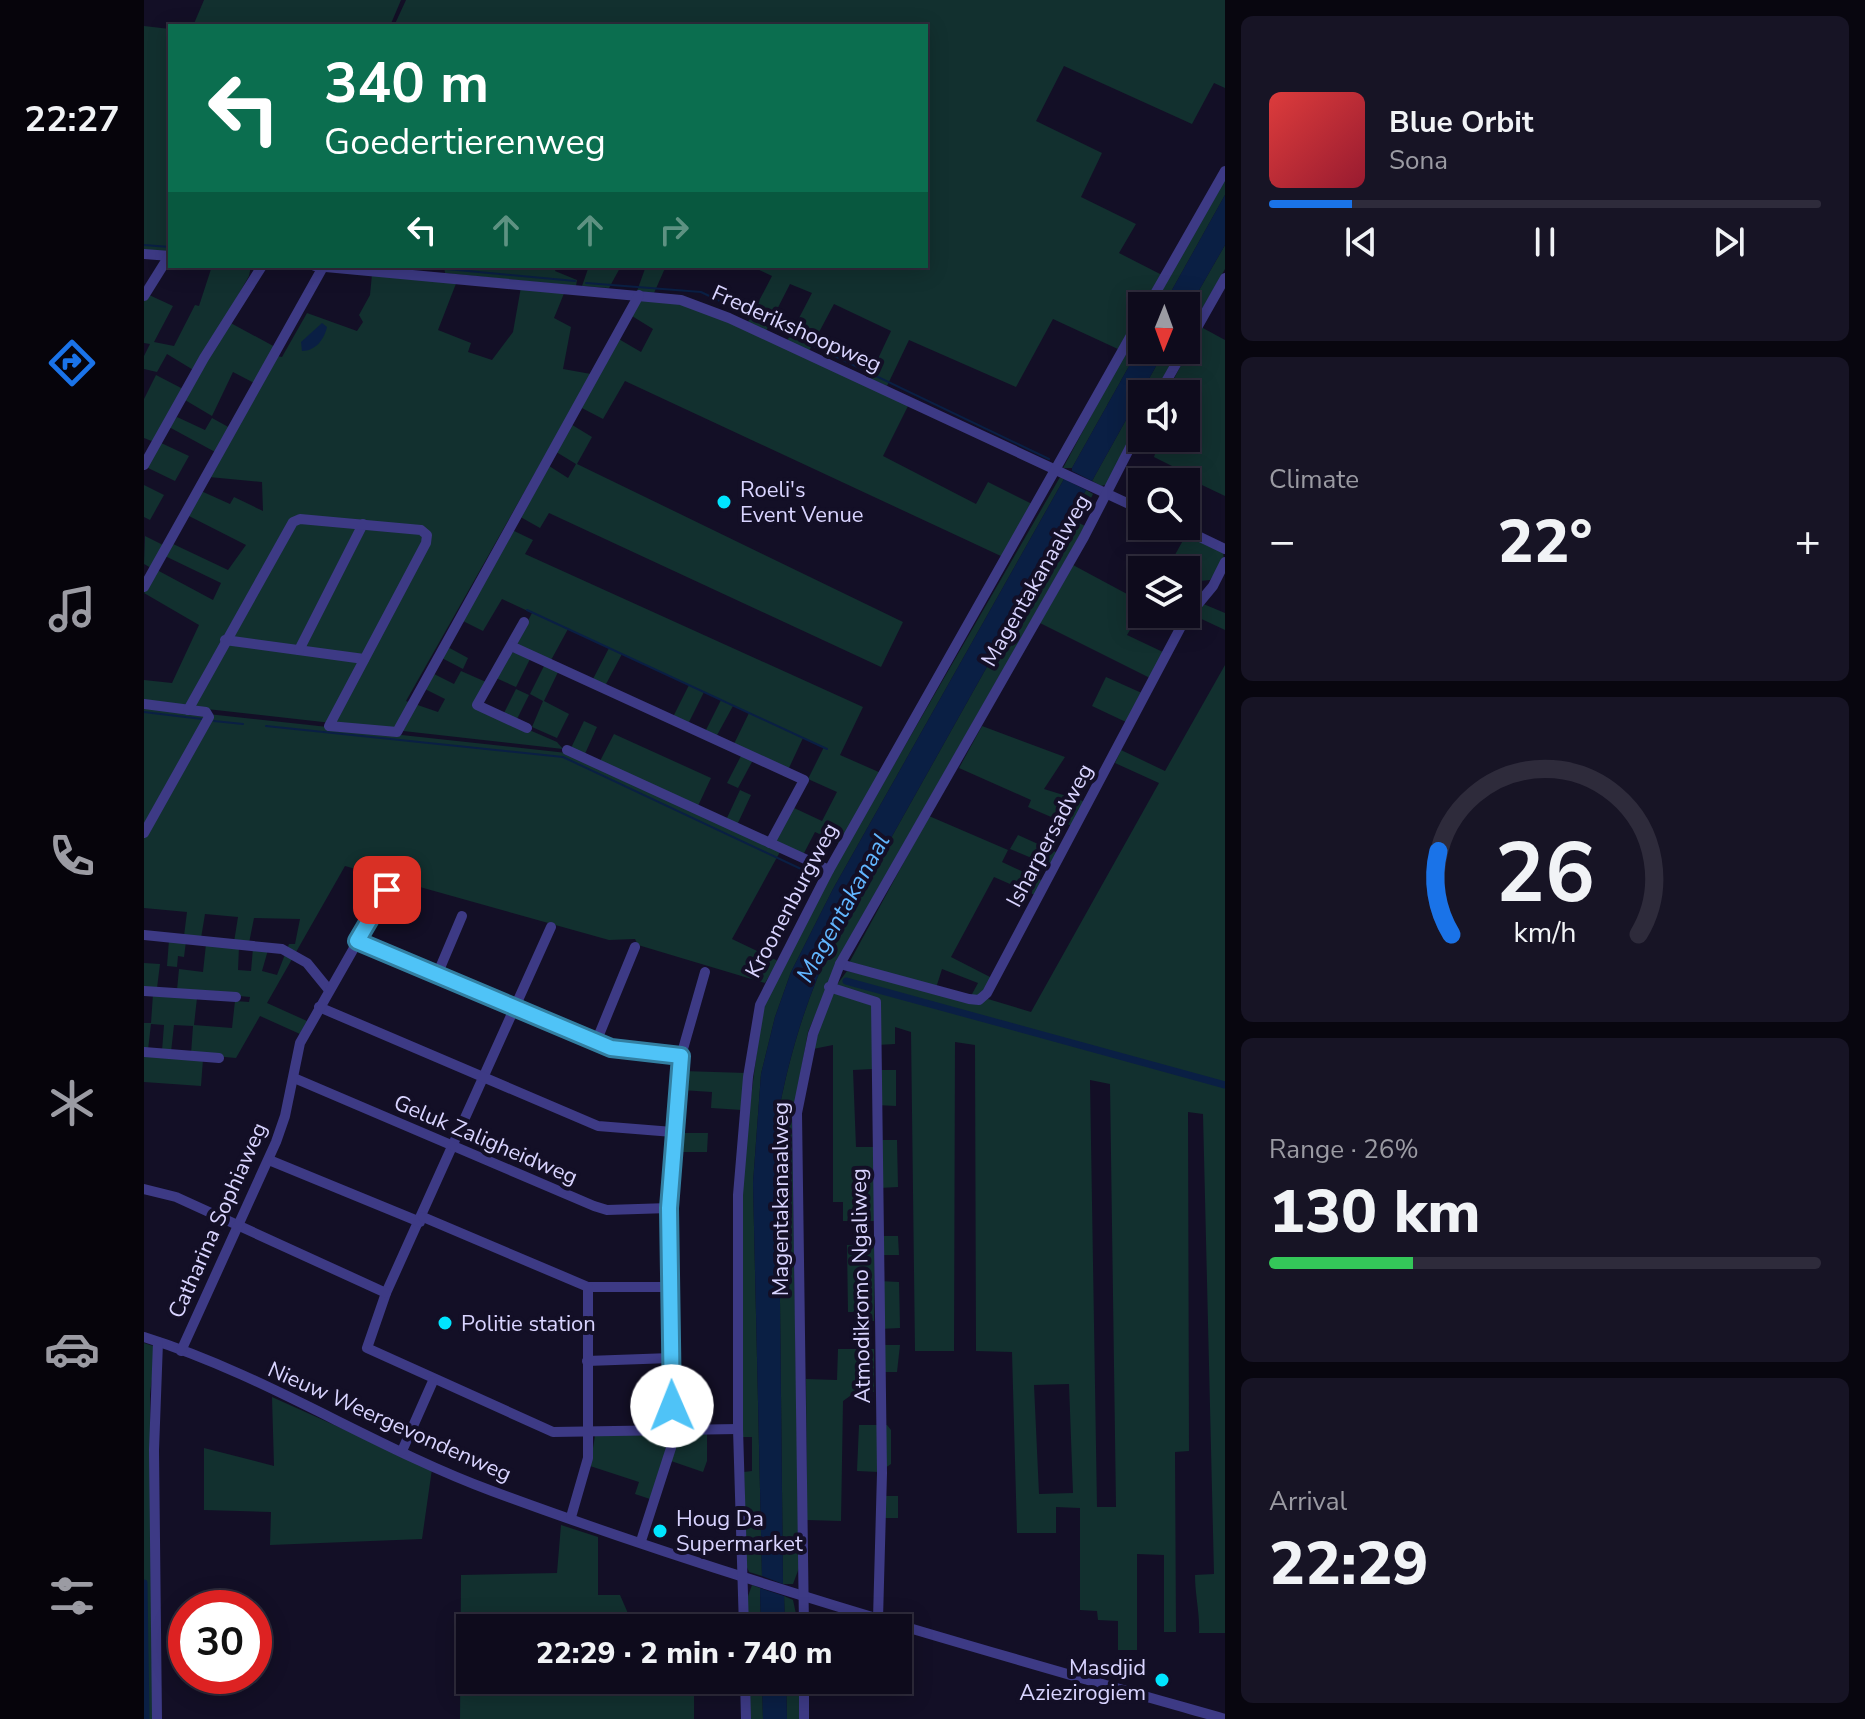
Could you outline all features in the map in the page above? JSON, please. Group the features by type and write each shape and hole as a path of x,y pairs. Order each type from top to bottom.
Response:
{"street":[{"path":"1156,292 1225,171"},
{"path":"144,254 168,256"},
{"path":"144,296 168,258"},
{"path":"145,464 204,358 261,268"},
{"path":"144,587 322,268"},
{"name":"Frederikshoopweg","path":"334,268 681,300 729,318 1128,503"},
{"path":"1200,322 1225,278"},
{"path":"188,710 293,522 300,519 421,530 427,538 329,726 394,732 639,295"},
{"name":"Kroonenburgweg","path":"744,1614 738,1429 738,1195 755,1034 768,985 829,870 1128,341"},
{"name":"Magentakanaalweg","path":"802,1614 799,1596 797,1113 813,1034 840,964 1128,448"},
{"path":"299,650 363,524"},
{"path":"1200,537 1225,549"},
{"name":"Isharpersadweg","path":"840,964 969,999 979,1000 987,993 1184,621 1213,586 1225,562"},
{"path":"524,622 477,705 527,728"},
{"path":"225,640 364,659"},
{"path":"511,646 804,780 770,843"},
{"path":"144,704 206,712 209,717 144,833"},
{"path":"567,750 829,870"},
{"name":"Catharina Sophiaweg","path":"181,1351 269,1160 285,1116 300,1043 387,890"},
{"path":"437,975 462,916"},
{"path":"551,927 386,1293 367,1348 545,1430 587,1433 738,1429"},
{"path":"144,935 282,949 307,963 329,990"},
{"path":"357,941 596,1042 627,1051 681,1056"},
{"path":"596,1042 635,947"},
{"path":"641,1541 665,1476 673,1431 669,1208 673,1132 681,1056 705,972"},
{"name":"Atmodikromo Ngaliweg","path":"829,987 876,1002 882,1473 878,1614"},
{"path":"144,991 236,997"},
{"path":"319,1007 598,1126 673,1132"},
{"path":"144,1052 219,1058"},
{"name":"Geluk Zaligheidweg","path":"294,1078 602,1209 669,1208"},
{"path":"269,1160 588,1287 670,1287"},
{"path":"144,1189 176,1197 386,1293"},
{"path":"571,1517 585,1477 588,1287"},
{"name":"Nieuw Weergevondenweg","path":"144,1337 491,1491 799,1596 861,1614"},
{"path":"157,1719 154,1450 158,1342"},
{"path":"587,1361 671,1358"},
{"path":"402,1451 433,1381"},
{"name":"Nieuw Weergevondenweg","path":"912,1629 1225,1719"},
{"path":"745,1694 746,1719"},
{"path":"804,1694 804,1719"}],"green space":[{"path":"204,0 401,0 391,24 194,24"},
{"path":"406,0 1225,0 1225,88 1214,83 1192,124 1064,66 1036,121 1102,153 1081,197 1136,224 1119,253 1162,275 1152,292 1128,292 1128,336 1120,350 1053,319 1016,387 909,340 887,386 869,378 891,331 834,304 809,351 787,341 812,293 790,284 766,331 748,322 772,276 755,268 928,268 928,24 395,24"},
{"path":"144,26 168,29 168,253 144,251"},
{"path":"1225,174 1225,195 1171,292 1159,292"},
{"path":"1225,245 1225,269 1200,313 1198,292"},
{"path":"211,268 251,268 195,371 167,354 157,372 144,369 144,356 150,344 144,343 144,299 147,294 173,306 154,342 174,346 195,305 199,306"},
{"path":"444,268 556,268 555,271 577,280 576,286 445,273"},
{"path":"588,268 620,268 609,288 582,286"},
{"path":"645,268 665,268 654,293 637,291"},
{"path":"372,274 457,281 438,330 471,343 468,352 492,360 513,332 521,287 565,291 554,318 571,327 563,369 591,374 406,701 438,712 445,699 421,687 430,672 454,684 461,671 486,682 474,706 557,742 563,749 144,702 144,680 172,683 199,625 144,593 157,570 213,600 221,583 165,556 171,543 228,570 246,545 187,515 201,491 230,504 234,497 263,511 262,482 209,477 277,356 282,357 307,313 357,331 363,322 359,315 370,295"},
{"path":"640,297 694,307 909,404 883,456 976,504 988,482 1032,504 1003,557 625,381 603,419 578,406 617,338 641,352 653,329 632,316"},
{"path":"227,321 277,348 256,384 233,372 212,416 185,400"},
{"path":"1200,329 1225,340 1225,496 1200,484 1200,468 1176,468 1154,457 1151,452 1200,452 1200,380 1173,380 1182,364 1200,364"},
{"path":"1128,347 1130,364 1072,468 1063,468"},
{"path":"1157,364 1171,364 1162,380 1148,380"},
{"path":"156,375 185,390 154,442 144,438 144,399"},
{"path":"1128,416 1128,444 1109,484 1101,486 1092,481"},
{"path":"177,417 205,430 212,418 232,429 217,453 169,427"},
{"path":"569,423 592,437 577,464 903,622 881,667 549,513 540,528 517,515 546,464 568,478 576,464 553,450"},
{"path":"159,442 189,456 175,481 146,467"},
{"path":"1060,477 1064,479 833,889 791,972 775,1017 761,1074 753,1183 762,1576 749,1572 746,1565 744,1472 752,1471 752,1437 742,1437 741,1176 762,1011 824,886"},
{"path":"144,485 164,495 150,520 144,517"},
{"path":"1086,490 1093,494 1079,523 1085,526 844,948 808,1032 792,1120 799,1568 793,1584 783,1584 778,1115 794,1047 816,981 835,938"},
{"path":"510,529 533,540 525,554 863,707 840,755 881,773 841,844 815,832 803,855 775,841 792,807 822,821 837,792 808,779 824,747 803,738 788,770 733,746 749,713 733,706 716,737 705,732 721,700 704,692 688,724 673,717 689,685 622,654 605,686 592,681 609,648 568,629 550,662 518,647 517,642 532,613 502,599 483,631 459,619"},
{"path":"145,536 165,546 153,569 144,564"},
{"path":"1183,540 1197,540 1223,552 1224,560 1210,580 1200,581 1200,556 1174,556"},
{"path":"1073,565 1127,594 1128,628 1131,628 1127,635 1165,653 1152,679 1040,623"},
{"path":"1200,604 1225,613 1225,630 1200,618"},
{"path":"444,645 468,658 463,669 438,656"},
{"path":"512,652 531,657 516,687 496,678"},
{"path":"545,664 559,670 544,701 569,714 557,738 532,727 543,701 530,694"},
{"path":"1225,665 1225,1633 1199,1633 1195,1582 1195,1575 1214,1574 1203,1114 1188,1112 1189,1451 1175,1452 1176,1632 1164,1632 1164,1555 1137,1554 1137,1650 1118,1650 1118,1621 1098,1620 1097,1611 1080,1610 1080,1508 1056,1507 1056,1533 1017,1533 1012,1352 976,1351 975,1045 955,1042 954,1351 915,1351 911,1032 895,1027 895,1044 877,1045 877,1001 869,995 836,986 847,971 982,1002 988,999 1031,1012 1159,783 1115,763 1121,750 1165,771","holes":["1090,1080 1110,1084 1116,1507 1097,1507","1069,1384 1073,1493 1039,1494 1034,1385"]},
{"path":"1106,677 1144,694 1128,723 1092,706"},
{"path":"516,689 529,695 516,721 503,715"},
{"path":"144,707 567,753 781,850 732,939 778,961 765,983 638,945 635,939 609,940 345,866 267,1003 307,1021 300,1034 260,1016 236,1058 191,1054 193,1026 174,1025 171,1052 162,1051 164,1025 151,1024 148,1050 144,1050 144,1023 151,1023 153,994 197,998 194,1025 232,1028 235,1001 249,1002 250,997 177,990 179,969 203,972 206,944 239,947 238,970 251,971 253,948 268,950 262,971 277,975 289,944 295,944 300,919 254,918 249,943 234,942 238,917 205,914 201,938 184,936 187,912 144,908"},
{"path":"584,721 597,727 584,756 570,750"},
{"path":"982,726 1065,757 1044,789 1086,802 1072,826 1028,807 1031,800 959,768"},
{"path":"614,734 711,778 697,808 599,763"},
{"path":"742,754 753,760 738,788 727,783"},
{"path":"740,790 751,795 737,825 726,820"},
{"path":"929,816 1008,850 1002,862 1043,881 1035,895 994,877 951,957 992,978 983,995 971,996 978,983 942,969 936,988 849,963"},
{"path":"1018,835 1058,853 1051,866 1010,849"},
{"path":"169,940 186,941 184,957 178,956 177,967 167,966"},
{"path":"144,963 160,964 157,988 144,987"},
{"path":"831,992 872,1002 873,1069 853,1070 856,1147 874,1147 875,1221 843,1221 843,1202 833,1202 833,1045 813,1049"},
{"path":"144,1054 203,1059 201,1086 144,1082"},
{"path":"877,1070 896,1070 896,1106 877,1105"},
{"path":"683,1071 746,1073 742,1110 711,1108 712,1092 681,1090"},
{"path":"675,1133 708,1133 707,1152 673,1152"},
{"path":"878,1140 897,1140 898,1187 879,1188"},
{"path":"880,1236 898,1236 899,1255 880,1255"},
{"path":"847,1245 875,1246 874,1321 858,1321 858,1312 848,1312"},
{"path":"879,1281 899,1282 900,1328 879,1329"},
{"path":"144,1343 153,1346 155,1355 150,1394 154,1719 144,1719"},
{"path":"879,1345 900,1345 897,1372 879,1372"},
{"path":"838,1349 874,1349 874,1392 857,1391 843,1401 841,1521 807,1520 806,1379 837,1380"},
{"path":"272,1397 432,1469 422,1539 270,1545 271,1512 204,1510 204,1448 274,1466"},
{"path":"859,1425 887,1425 891,1430 891,1464 879,1472 857,1471"},
{"path":"707,1432 707,1461 703,1472 671,1461 678,1435"},
{"path":"664,1433 669,1438 653,1500 635,1494 639,1482 590,1466 595,1436"},
{"path":"881,1496 898,1496 898,1518 881,1518"},
{"path":"561,1525 598,1537 598,1595 620,1595 628,1614 461,1614 461,1575 557,1573"},
{"path":"752,1585 760,1588 761,1614 747,1614 747,1599"},
{"path":"784,1596 793,1600 796,1614 785,1614"},
{"path":"460,1694 694,1694 694,1719 460,1719"},
{"path":"749,1694 762,1694 763,1719 750,1719"},
{"path":"786,1694 800,1694 800,1719 787,1719"}],"water":[{"path":"1225,195 1225,245 1198,292 1171,292"},
{"path":"322,323 327,327 324,336 315,347 302,351 301,342"},
{"path":"1130,364 1157,364 1148,380 1128,380 1128,416 1092,481 1072,471"},
{"name":"Magentakanaal","path":"1064,479 1086,490 835,938 800,1025 788,1069 778,1115 783,1584 762,1576 753,1183 761,1074 775,1017 791,972 833,889"},
{"path":"760,1588 784,1596 785,1614 761,1614"},
{"path":"762,1694 786,1694 787,1719 763,1719"}],"waterway":[{"path":"144,245 168,247"},
{"path":"447,269 575,281"},
{"path":"586,283 701,292 1049,459"},
{"path":"527,610 827,749"},
{"path":"144,712 202,719"},
{"path":"214,721 243,724"},
{"path":"266,726 563,757 816,876"},
{"path":"846,981 1225,1085"},
{"path":"144,1583 146,1719"}],"place":[{"name":"Roeli's Event Venue","path":"724,502"},
{"name":"Politie station","path":"445,1323"},
{"name":"Houg Da Supermarket","path":"660,1531"},
{"name":"Masdjid Aziezirogiem","path":"1162,1680"}],"route":[{"path":"387,890 357,941 611,1048 681,1056 669,1208 672,1406"}]}
